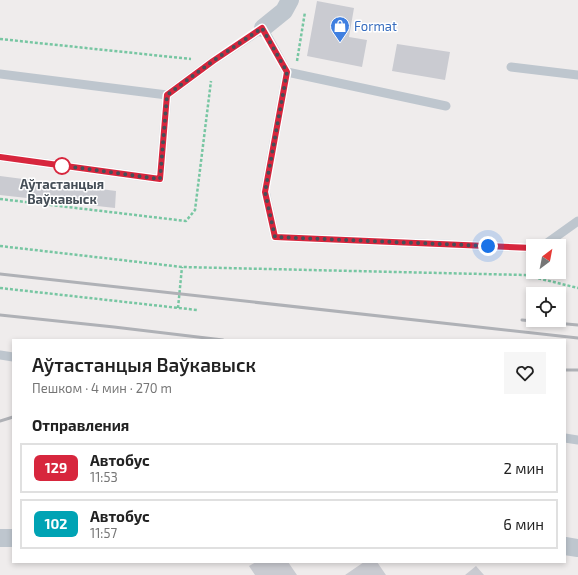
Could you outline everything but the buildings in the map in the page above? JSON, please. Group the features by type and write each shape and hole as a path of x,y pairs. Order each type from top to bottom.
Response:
{"street":[{"path":"262,28 284,11 298,4"},
{"path":"0,538 12,538"},
{"path":"566,546 578,548"}],"lane":[{"path":"0,74 167,95 213,61 262,28 287,72 265,192 275,237 526,248"},
{"path":"511,67 578,76"},
{"path":"287,72 446,106"},
{"path":"0,157 160,179 167,95"},
{"path":"553,239 578,221"},
{"path":"0,355 12,357"},
{"path":"566,438 578,440"}],"path":[{"path":"287,72 298,59 298,4"},
{"path":"0,39 213,61"},
{"path":"0,246 182,267 525,275 578,288"},
{"path":"178,308 182,267"},
{"path":"0,288 197,310"}],"railway":[{"path":"0,274 578,338"},
{"path":"0,315 215,339"},
{"path":"522,320 578,325"},
{"path":"566,370 578,370"},
{"path":"0,421 12,417"}],"bus line":[{"name":"129","path":"0,157 160,179 167,95 213,61 262,28 287,72 265,192 275,237 526,248"}],"place":[{"name":"Format","path":"340,43"},
{"name":"Аўтастанцыя Ваўкавыск","path":"62,166"}],"route":[{"path":"62,166 58,165 160,179 167,95 213,61 262,28 287,72 265,192 275,237 488,246"}]}
